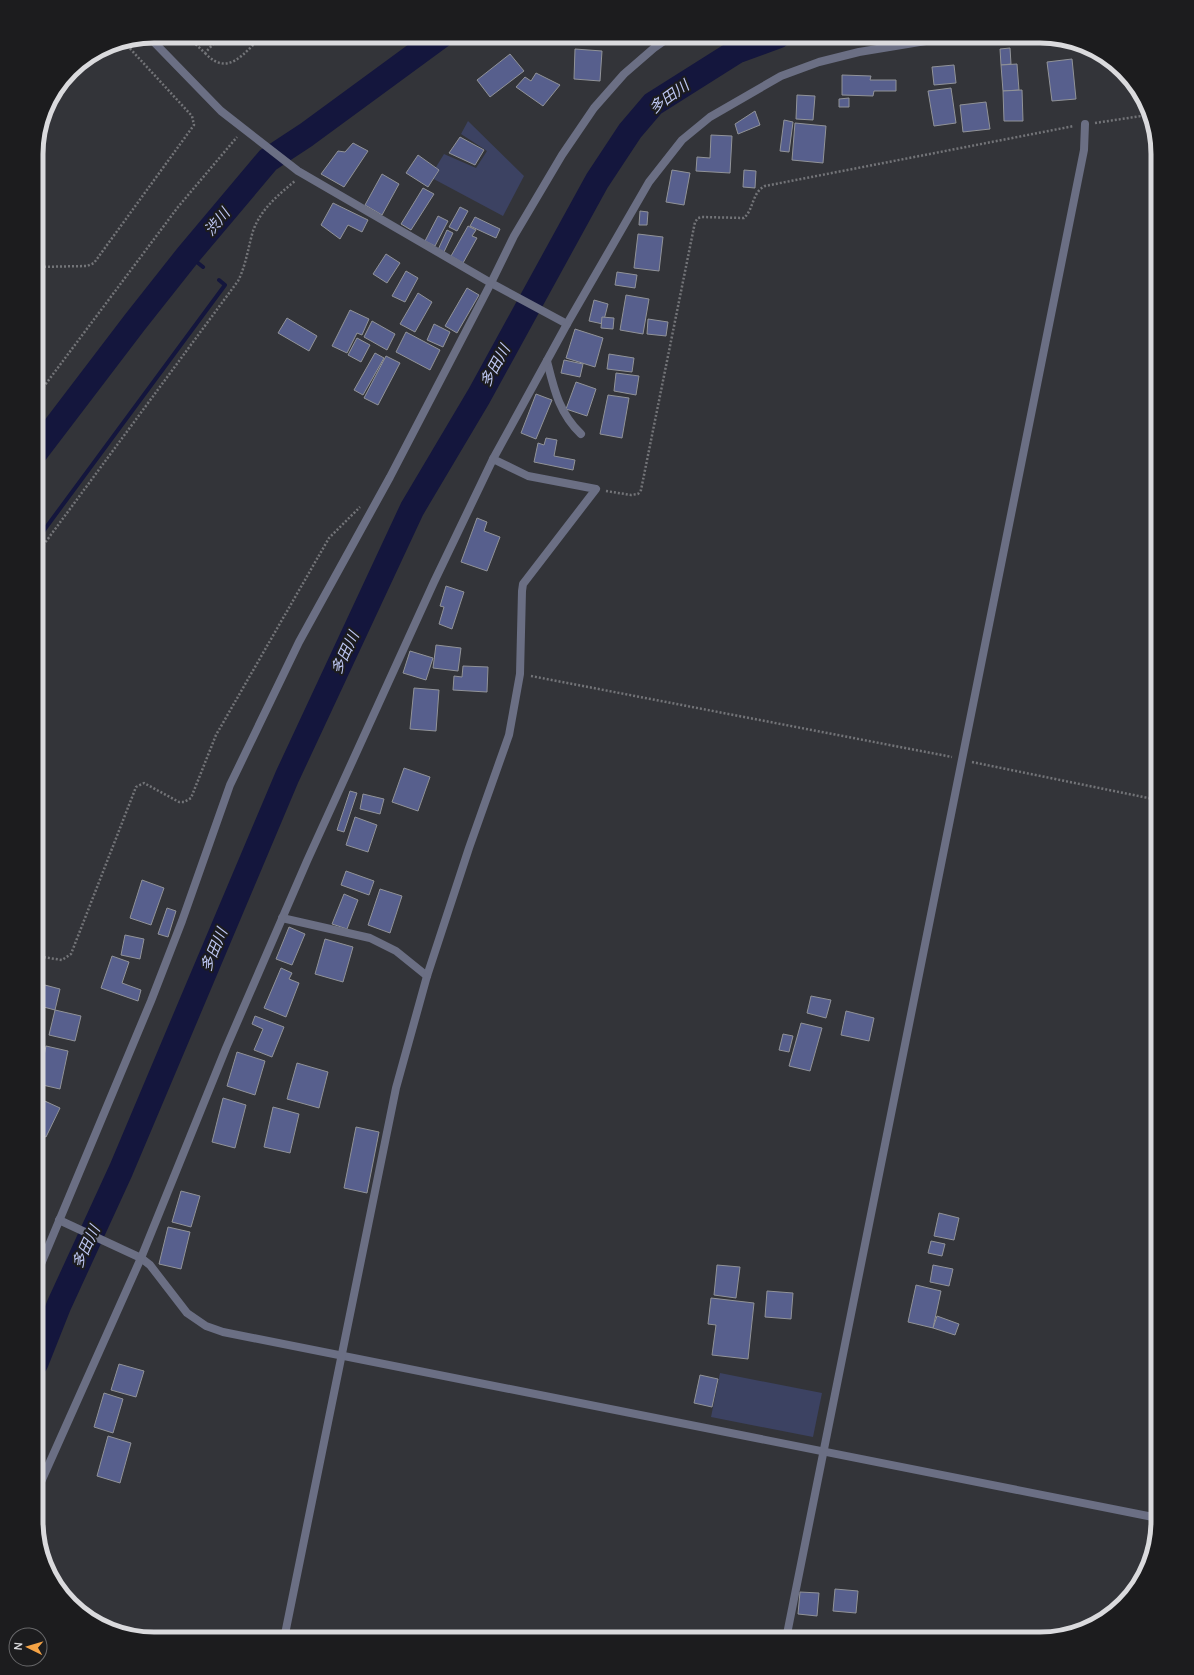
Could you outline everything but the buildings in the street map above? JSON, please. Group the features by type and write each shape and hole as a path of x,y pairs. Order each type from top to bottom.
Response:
{"street":[{"path":"155,43 222,111 301,173 494,285 567,324"},
{"path":"43,1259 151,1001 182,921 230,785 299,642 494,285 514,236 562,155 594,108 624,74 661,43"},
{"path":"43,1477 141,1258 226,1048 282,918 434,582 493,459 567,324 648,182 682,140 710,117 781,76 820,62 859,52 914,43"},
{"path":"787,1632 1084,150 1086,124"},
{"path":"547,361 556,397 575,428 581,434"},
{"path":"285,1632 396,1088 427,976 469,848 509,735 520,674 523,584 596,489 528,476 493,459"},
{"path":"282,918 370,938 396,951 427,976"},
{"path":"59,1220 141,1258 150,1265 187,1313 206,1326 224,1332 341,1357 1151,1517"}],"path":[{"path":"194,43 213,61 221,64 229,64 237,60 255,43"},
{"path":"205,53 215,43"},
{"path":"43,267 87,266 94,263 194,125 192,116 128,46"},
{"path":"596,489 631,495 638,494 641,490 695,222 698,218 744,218 748,215 760,188 765,186 1086,124 1144,116"},
{"path":"43,388 178,207 244,129"},
{"path":"43,546 238,282 244,270 254,230 271,201 301,173"},
{"path":"43,957 62,960 71,954 136,787 144,783 179,802 184,802 191,798 216,735 329,538 363,504"},
{"path":"520,674 962,759 1151,799"}],"shaded area":[{"path":"468,121 524,176 503,216 430,177 444,154 476,168 487,151 461,134"},
{"path":"720,1373 822,1393 813,1437 711,1417"}],"waterway":[{"name":"渋川","path":"43,443 188,255 268,160 306,135 431,43"},
{"name":"多田川","path":"43,1345 59,1305 121,1170 287,777 412,509 479,396 597,181 630,131 653,104 737,51 759,43"},
{"path":"188,255 203,267"},
{"path":"43,532 225,285 219,280"}]}
